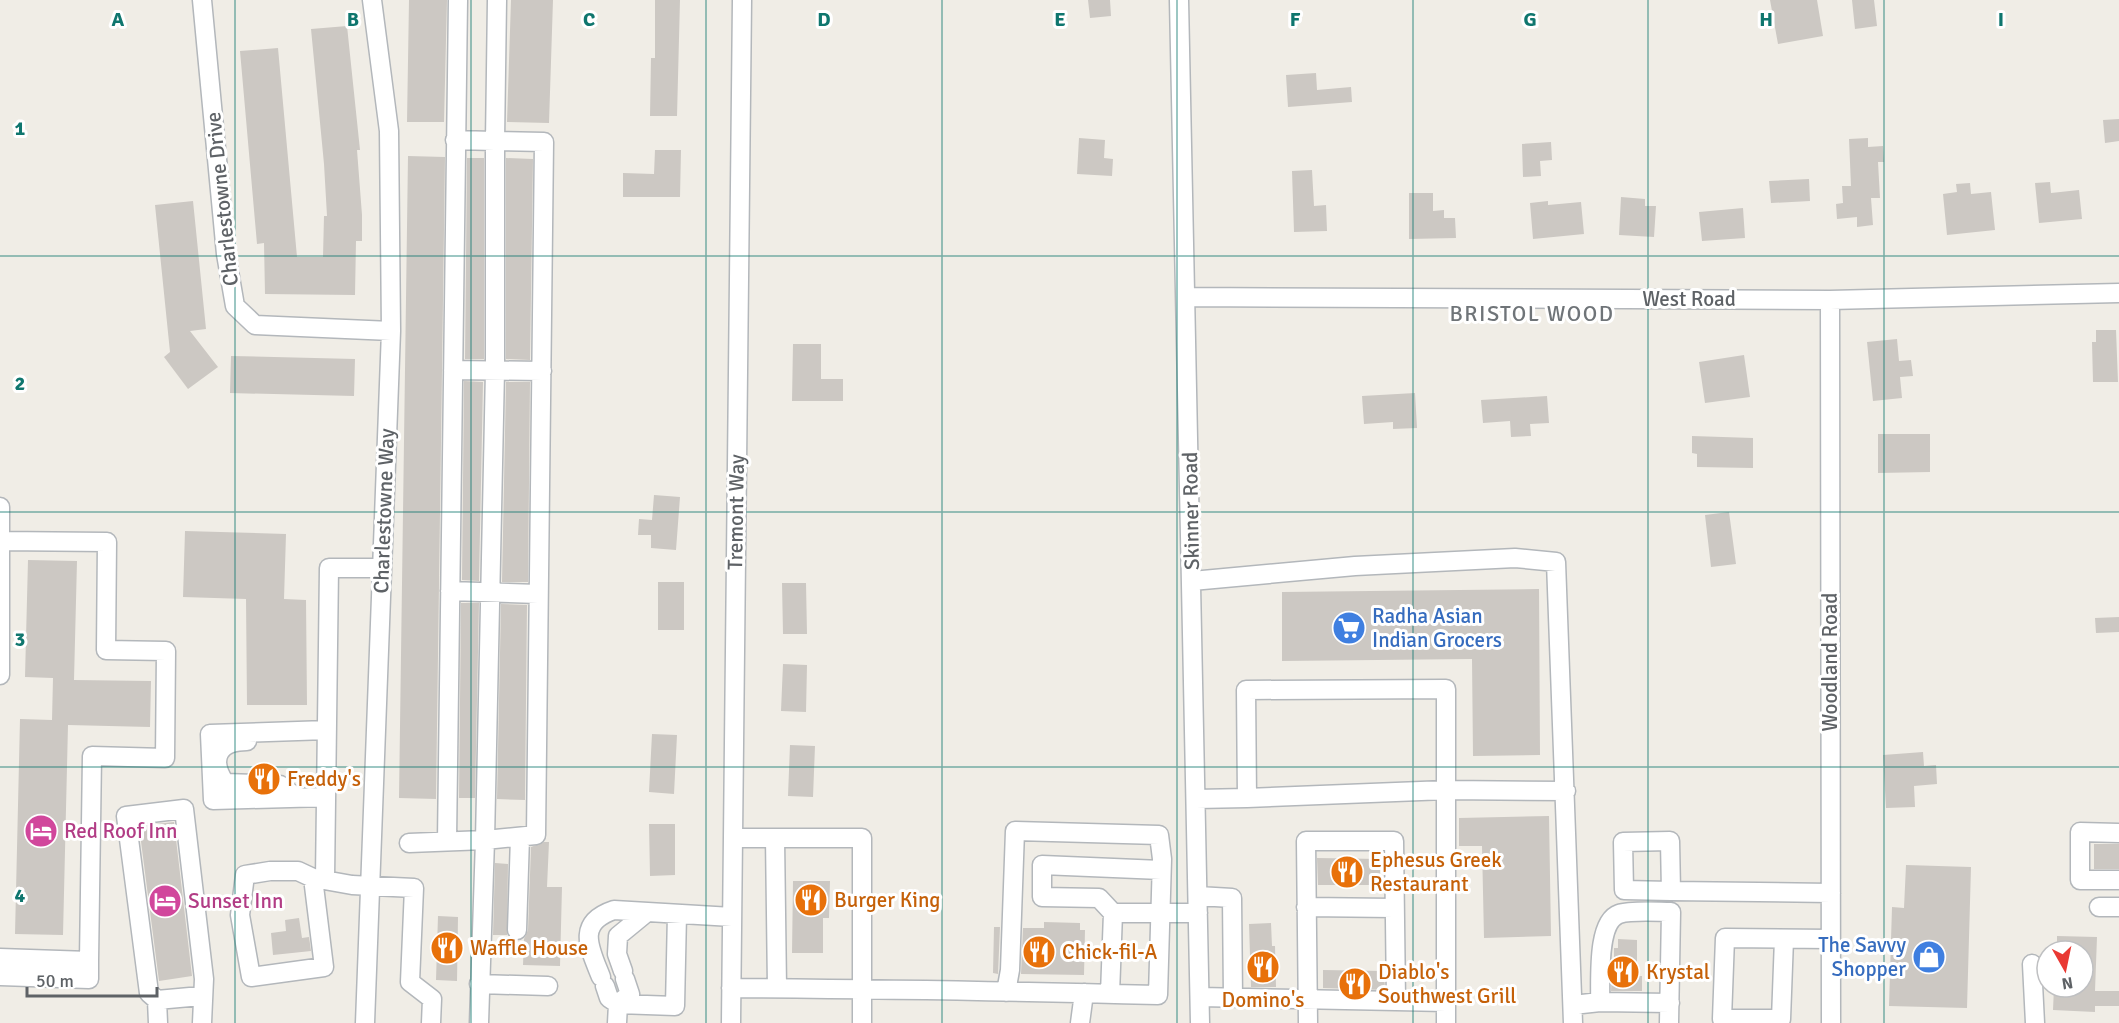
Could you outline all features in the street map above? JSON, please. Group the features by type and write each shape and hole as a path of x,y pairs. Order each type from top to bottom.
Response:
{"street":[{"name":"Charlestowne Drive","path":"202,0 226,254 235,306 255,326 390,331"},
{"name":"Charlestowne Way","path":"365,1023 390,331 389,131 372,0"},
{"path":"447,841 458,0"},
{"path":"478,1023 491,592 497,0"},
{"name":"Tremont Way","path":"731,1023 742,0"},
{"name":"Skinner Road","path":"1179,0 1187,297 1200,1023"},
{"path":"409,843 536,835 544,142 455,140"},
{"name":"West Road","path":"1187,297 1830,300 2119,293"},
{"name":"Woodland Road","path":"1830,300 1831,1023"},
{"path":"453,370 542,371"},
{"path":"0,507 0,675"},
{"path":"0,541 107,542 106,650 166,651 165,758 92,756 89,979 0,976"},
{"path":"1192,581 1355,566 1515,558 1556,562 1573,1014 1600,1002 1670,1003"},
{"path":"382,568 330,568 320,730 326,797 319,879 324,967 251,976 240,915 245,875 270,871 298,871 319,879 414,888 410,982 432,999 431,1023"},
{"path":"450,591 538,594"},
{"path":"1247,798 1246,690 1446,689 1446,1023"},
{"path":"320,730 210,734 213,800 326,797"},
{"path":"1196,799 1446,790 1566,791"},
{"path":"158,1023 157,1000 149,993 126,816 184,809 204,979 201,996 202,1023"},
{"path":"731,988 862,988 1006,992 1158,995 1161,914 1159,835 1016,831 1010,970 1006,992"},
{"path":"2119,833 2080,832 2080,880 2119,880"},
{"path":"517,930 520,837"},
{"path":"733,838 862,838 862,1023"},
{"path":"775,838 777,988"},
{"path":"1308,1023 1306,841 1394,841 1396,1001"},
{"path":"1110,994 1113,914 1099,898 1042,897 1042,865 1161,864"},
{"path":"1671,891 1831,893"},
{"path":"1113,914 1161,914 1232,898 1233,998"},
{"path":"1306,907 1394,908"},
{"path":"2099,907 2119,907"},
{"path":"677,914 675,1006 618,1004 609,998 587,941 590,927 601,914 614,910 732,916"},
{"path":"1600,1002 1603,938 1607,924 1618,914 1671,912 1669,1023"},
{"path":"617,1023 618,1004 630,994 617,954 618,936 646,913"},
{"path":"1784,943 1780,1020 1722,1019 1725,938 1784,943 1831,939"},
{"path":"0,958 89,961"},
{"path":"2032,964 2035,1023"},
{"path":"479,984 548,986"},
{"path":"1080,1023 1084,993"},
{"path":"157,1000 201,996"},
{"path":"1200,997 1446,1002"}],"building":[{"path":"409,0 447,0 444,122 407,122"},
{"path":"511,0 553,0 549,123 507,122"},
{"path":"655,0 680,0 677,116 650,116 651,58 655,58"},
{"path":"1088,0 1110,0 1111,16 1090,18"},
{"path":"1770,0 1817,0 1823,36 1778,44"},
{"path":"1852,0 1874,0 1877,26 1855,29"},
{"path":"347,26 360,150 357,150 362,215 362,241 356,241 355,295 265,294 264,243 257,244 240,51 278,48 297,257 323,257 324,216 327,216 311,29"},
{"path":"1316,73 1317,90 1351,87 1352,102 1288,107 1286,75"},
{"path":"2119,119 2119,141 2105,143 2103,120"},
{"path":"1079,138 1105,140 1104,158 1113,159 1112,176 1077,174"},
{"path":"1868,138 1868,147 1883,146 1884,162 1878,162 1880,198 1871,198 1873,225 1857,227 1857,217 1837,219 1836,204 1843,203 1842,186 1851,186 1849,139"},
{"path":"1551,142 1552,160 1540,161 1541,176 1523,177 1522,144"},
{"path":"655,150 681,150 680,197 623,197 623,173 654,174"},
{"path":"408,156 445,157 436,799 399,798"},
{"path":"467,158 484,158 484,359 465,359"},
{"path":"506,158 533,159 530,360 506,359"},
{"path":"1312,170 1314,206 1326,205 1327,231 1294,232 1292,171"},
{"path":"1809,179 1810,201 1771,203 1769,181"},
{"path":"2050,182 2051,193 2079,190 2082,219 2039,223 2035,183"},
{"path":"1970,183 1971,194 1991,192 1995,230 1947,235 1943,194 1957,192 1956,184"},
{"path":"1409,193 1433,193 1433,211 1444,210 1444,218 1455,218 1456,238 1409,239"},
{"path":"1621,197 1645,199 1645,206 1656,206 1654,237 1619,235"},
{"path":"193,201 206,329 190,331 218,367 188,389 164,357 170,352 155,205"},
{"path":"1548,201 1548,205 1581,202 1584,234 1533,239 1530,203"},
{"path":"1743,208 1745,238 1702,241 1699,212"},
{"path":"2096,330 2116,330 2118,382 2093,382 2092,342 2096,342"},
{"path":"1897,339 1899,361 1911,360 1913,376 1900,377 1902,398 1873,401 1867,342"},
{"path":"793,344 821,344 821,379 843,379 843,401 792,401"},
{"path":"1744,355 1750,397 1705,403 1699,362"},
{"path":"231,356 355,359 354,396 230,393"},
{"path":"464,381 483,382 479,581 462,580"},
{"path":"506,382 530,382 528,582 502,582"},
{"path":"1415,393 1417,428 1393,429 1393,422 1364,424 1362,396"},
{"path":"1547,396 1549,423 1530,424 1531,436 1511,437 1510,421 1483,423 1481,400"},
{"path":"1878,434 1930,434 1930,472 1878,473"},
{"path":"1692,436 1753,438 1753,468 1697,467 1697,454 1692,453"},
{"path":"654,495 680,497 676,550 651,548 651,535 638,535 639,519 652,520"},
{"path":"1729,512 1736,564 1711,567 1705,515"},
{"path":"185,531 286,534 284,599 306,600 307,705 247,705 246,599 183,597"},
{"name":"Red Roof Inn","path":"28,560 77,561 74,680 151,681 150,727 68,725 63,935 15,934 20,719 52,720 53,678 25,677"},
{"path":"658,582 684,582 684,630 658,630"},
{"path":"782,583 806,583 807,634 783,634"},
{"path":"1539,589 1540,755 1473,756 1472,659 1282,661 1282,592"},
{"path":"461,603 479,603 475,798 459,798"},
{"path":"501,604 527,605 525,800 497,799"},
{"path":"2119,617 2119,632 2096,633 2095,618"},
{"path":"783,664 807,665 806,712 781,711"},
{"path":"652,734 677,735 674,794 649,792"},
{"path":"790,745 815,746 813,797 788,796"},
{"path":"1923,752 1924,766 1936,765 1937,784 1914,786 1915,807 1886,808 1883,755"},
{"path":"1549,816 1551,936 1484,938 1482,846 1459,846 1459,818"},
{"name":"Sunset Inn","path":"174,822 192,976 159,981 139,826"},
{"path":"649,824 675,824 675,875 650,876"},
{"path":"549,842 547,887 562,887 560,966 523,965 524,939 528,930 531,847"},
{"path":"2094,844 2119,844 2119,869 2094,869"},
{"name":"Ephesus Greek Restaurant","path":"1317,858 1380,859 1380,885 1318,885"},
{"path":"495,863 508,864 507,935 493,935"},
{"name":"The Savvy Shopper","path":"1906,865 1971,867 1967,1008 1889,1006 1892,907 1904,908"},
{"name":"Burger King","path":"793,881 830,881 829,918 823,918 823,953 792,953"},
{"name":"Waffle House","path":"438,916 458,917 457,981 436,980"},
{"path":"299,918 302,938 309,937 311,951 273,955 271,933 286,931 285,920"},
{"name":"Chick-fil-A","path":"1044,922 1080,923 1080,930 1085,930 1084,975 1021,974 1023,928 1044,928"},
{"name":"Domino's","path":"1271,923 1272,946 1275,946 1276,987 1251,987 1249,924"},
{"path":"994,927 1000,927 998,974 993,973"},
{"path":"2057,936 2097,937 2095,991 2095,939 2057,939"},
{"name":"Krystal","path":"1618,939 1637,940 1637,976 1642,976 1642,991 1611,991 1614,948 1618,948"},
{"name":"Diablo's Southwest Grill","path":"1323,970 1384,971 1385,990 1323,988"},
{"path":"2095,991 2119,991 2119,1006 2095,1006 2095,1012 2053,1010 2053,999 2095,999"}],"place":[{"name":"Radha Asian Indian Grocers","path":"1349,628"},
{"name":"Freddy's","path":"264,779"},
{"name":"Red Roof Inn","path":"41,831"},
{"name":"Ephesus Greek Restaurant","path":"1347,872"},
{"name":"Burger King","path":"811,900"},
{"name":"Sunset Inn","path":"165,901"},
{"name":"Waffle House","path":"447,948"},
{"name":"Chick-fil-A","path":"1039,952"},
{"name":"The Savvy Shopper","path":"1929,957"},
{"name":"Domino's","path":"1263,967"},
{"name":"Krystal","path":"1623,972"},
{"name":"Diablo's Southwest Grill","path":"1355,984"}],"district":[{"name":"BRISTOL WOOD","path":"1532,313"}]}
